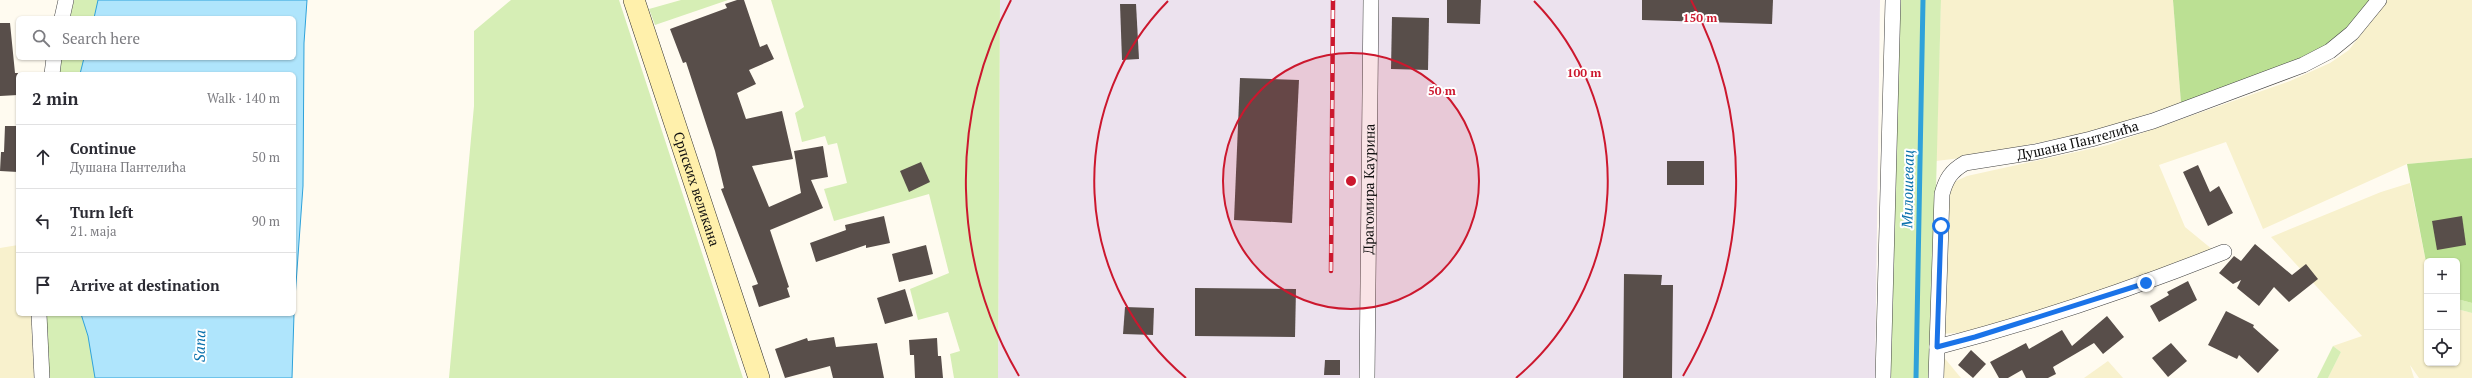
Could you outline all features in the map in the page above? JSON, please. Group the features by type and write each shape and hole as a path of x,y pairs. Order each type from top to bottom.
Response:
{"main road":[{"name":"Српских великана","path":"634,0 759,378"}],"street":[{"path":"62,16 66,0"},
{"name":"Драгомира Каурина","path":"1367,378 1371,0"},
{"path":"1883,378 1893,0"},
{"name":"Душана Пантелића","path":"1936,378 1942,194 1947,178 1956,168 1972,162 2035,152 2091,139 2153,121 2303,66 2330,51 2352,33 2379,0"},
{"path":"52,72 54,60"},
{"path":"1937,347 1975,337 2146,283 2224,252"},
{"path":"39,316 42,378"}],"shaded area":[{"path":"1000,0 1880,0 1875,378 998,378"},
{"path":"1941,0 2173,0 2181,103 2100,130 1969,157 1936,161"},
{"path":"2387,0 2472,0 2472,158 2407,164 2263,229 2226,142 2159,165 2185,227 2213,250 2129,282 1970,332 1941,334 1949,194 1952,183 1967,176 2108,145 2290,81 2330,63 2349,50"},
{"path":"2410,183 2425,258 2424,366 2460,366 2460,310 2472,313 2472,378 2419,378 2410,365 2414,378 2328,378 2341,352 2333,346 2362,336 2271,237 2381,192"},
{"path":"16,245 16,316 31,316 34,378 0,378 0,248"},
{"path":"1942,355 1961,378 1942,378"},
{"path":"2108,361 2123,378 2084,378"}],"green space":[{"path":"74,0 107,0 101,16 70,16"},
{"path":"511,0 619,0 743,378 449,378 474,106 474,31"},
{"path":"681,0 728,0 655,25 649,9"},
{"path":"771,0 1000,0 998,378 954,378 950,354 960,351 948,312 918,320 910,289 949,273 929,194 834,221 824,189 847,183 837,143 828,145 825,136 802,142 795,113 804,107"},
{"path":"1895,0 1941,0 1931,378 1888,378"},
{"path":"2173,0 2370,0 2336,41 2308,60 2181,103"},
{"path":"61,60 85,60 81,72 58,72"},
{"path":"2472,158 2472,303 2460,300 2460,258 2425,258 2407,164"},
{"path":"2460,300 2472,303 2472,313 2460,310"},
{"path":"46,316 84,316 99,378 49,378"},
{"path":"2333,346 2341,352 2328,378 2317,378"}],"water":[{"path":"98,0 307,0 304,43 303,186 296,284 296,72 80,72 84,60 296,60 296,16 94,16"},
{"name":"Sana","path":"82,316 294,316 292,378 95,378 88,336"}],"building":[{"path":"737,0 744,0 760,47 767,44 774,59 749,70 756,84 737,93 746,119 782,111 793,159 752,166 769,207 801,193 794,151 823,146 828,177 811,180 823,208 770,230 789,287 787,288 790,297 759,307 752,286 758,284 721,189 724,188 715,151 686,62 683,63 670,29 727,8 725,4"},
{"path":"1447,0 1481,0 1480,24 1447,23"},
{"path":"1642,0 1773,0 1772,24 1642,20"},
{"path":"1120,4 1136,4 1139,59 1122,60"},
{"path":"1392,17 1429,18 1428,70 1391,69"},
{"path":"0,23 10,23 16,73 16,95 0,96"},
{"path":"1240,78 1299,80 1292,223 1234,220"},
{"path":"5,126 16,126 16,172 0,171 1,152 4,152"},
{"path":"1667,161 1704,161 1704,185 1667,185"},
{"path":"921,162 930,182 909,192 900,171"},
{"path":"2198,165 2210,192 2219,186 2233,213 2208,226 2183,172"},
{"path":"884,216 890,243 866,248 866,245 816,262 810,243 846,230 845,225"},
{"path":"2462,216 2466,245 2437,250 2432,221"},
{"path":"2255,244 2292,275 2306,264 2318,279 2289,302 2274,287 2259,306 2237,288 2241,280 2233,284 2219,273 2234,256 2241,261"},
{"path":"926,245 933,274 899,282 892,254"},
{"path":"1624,274 1662,275 1661,285 1673,285 1672,378 1623,378"},
{"path":"2188,281 2197,300 2159,322 2150,306 2169,295 2167,292"},
{"path":"1195,288 1296,289 1295,337 1195,336"},
{"path":"905,289 913,316 885,324 877,298"},
{"path":"1125,307 1154,308 1153,335 1123,334"},
{"path":"2226,311 2254,325 2253,327 2279,350 2258,373 2239,355 2237,359 2208,345"},
{"path":"2107,316 2124,337 2103,354 2094,343 2053,367 2056,374 2048,378 2026,378 2022,370 2008,378 1999,378 1990,362 2026,343 2029,349 2062,330 2072,346"},
{"path":"834,337 836,347 877,343 884,378 833,378 830,366 785,378 775,349 807,338 808,341"},
{"path":"937,338 938,356 941,356 943,378 915,378 914,355 910,355 909,340"},
{"path":"2171,343 2187,361 2168,377 2152,358"},
{"path":"1971,350 1986,364 1973,378 1958,365"},
{"path":"1325,360 1340,360 1340,375 1324,375"}],"waterway":[{"name":"Милошевац","path":"1916,378 1923,0"}],"railway":[{"path":"1331,271 1333,0"}],"route":[{"path":"1941,226 1937,347 1975,337 2146,283"}]}
